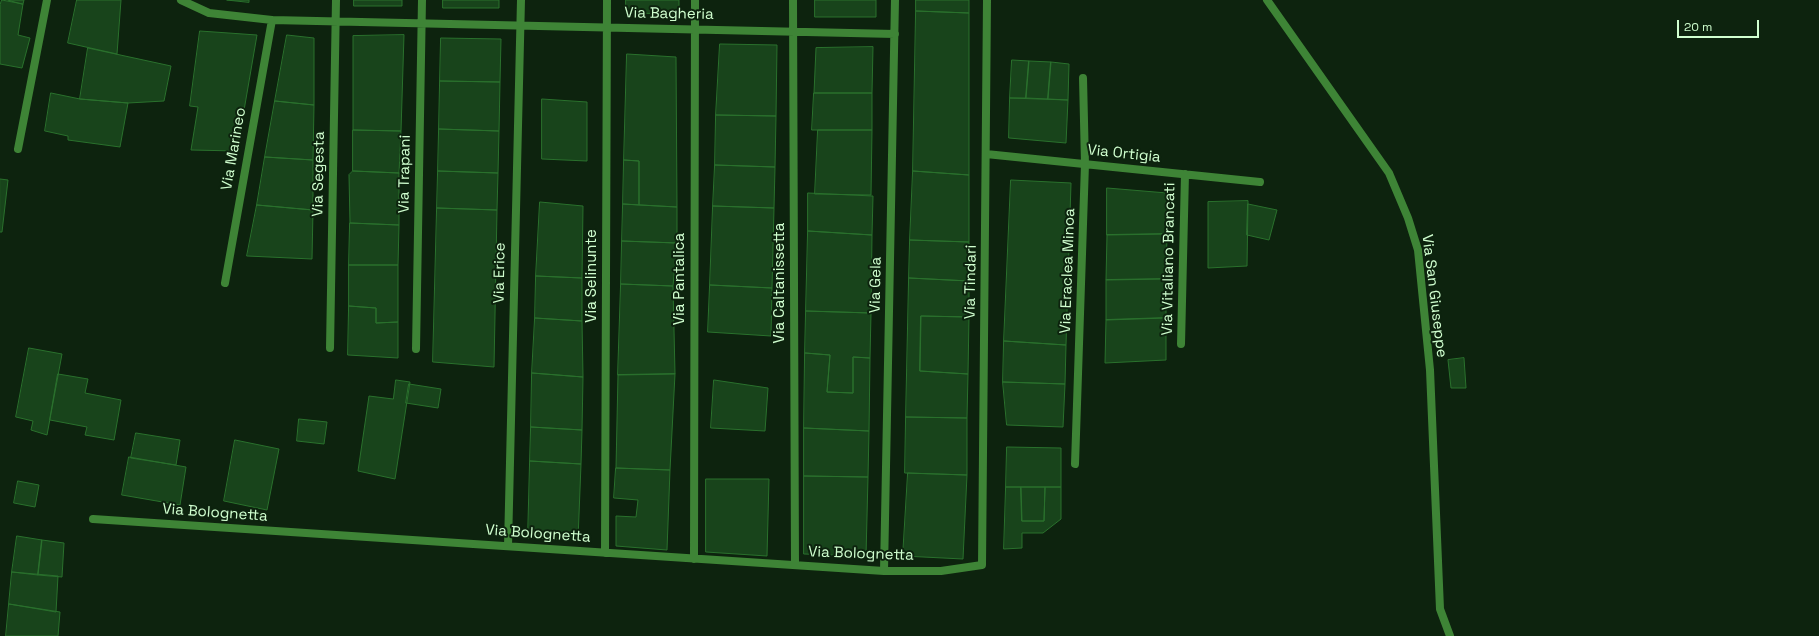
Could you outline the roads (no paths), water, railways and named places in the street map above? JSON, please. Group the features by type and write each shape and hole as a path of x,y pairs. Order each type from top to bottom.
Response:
{"street":[{"path":"18,149 47,0"},
{"name":"Via Bagheria","path":"181,0 209,13 272,20 793,30 895,34"},
{"name":"Via Segesta","path":"330,348 336,0"},
{"name":"Via Trapani","path":"416,348 422,0"},
{"name":"Via Erice","path":"508,546 521,0"},
{"name":"Via Selinunte","path":"605,553 607,0"},
{"name":"Via Pantalica","path":"694,0 694,559"},
{"name":"Via Caltanissetta","path":"793,0 795,566"},
{"name":"Via Gela","path":"884,571 896,0"},
{"name":"Via Tindari","path":"982,565 987,0"},
{"name":"Via San Giuseppe","path":"1267,0 1389,173 1408,218 1418,250 1430,370 1440,609 1450,636"},
{"name":"Via Marineo","path":"225,283 272,20"},
{"name":"Via Eraclea Minoa","path":"1075,464 1085,164 1083,78"},
{"name":"Via Ortigia","path":"986,154 1260,182"},
{"name":"Via Vitaliano Brancati","path":"1181,344 1185,174"},
{"name":"Via Bolognetta","path":"93,519 884,571 941,571 982,565"}]}
